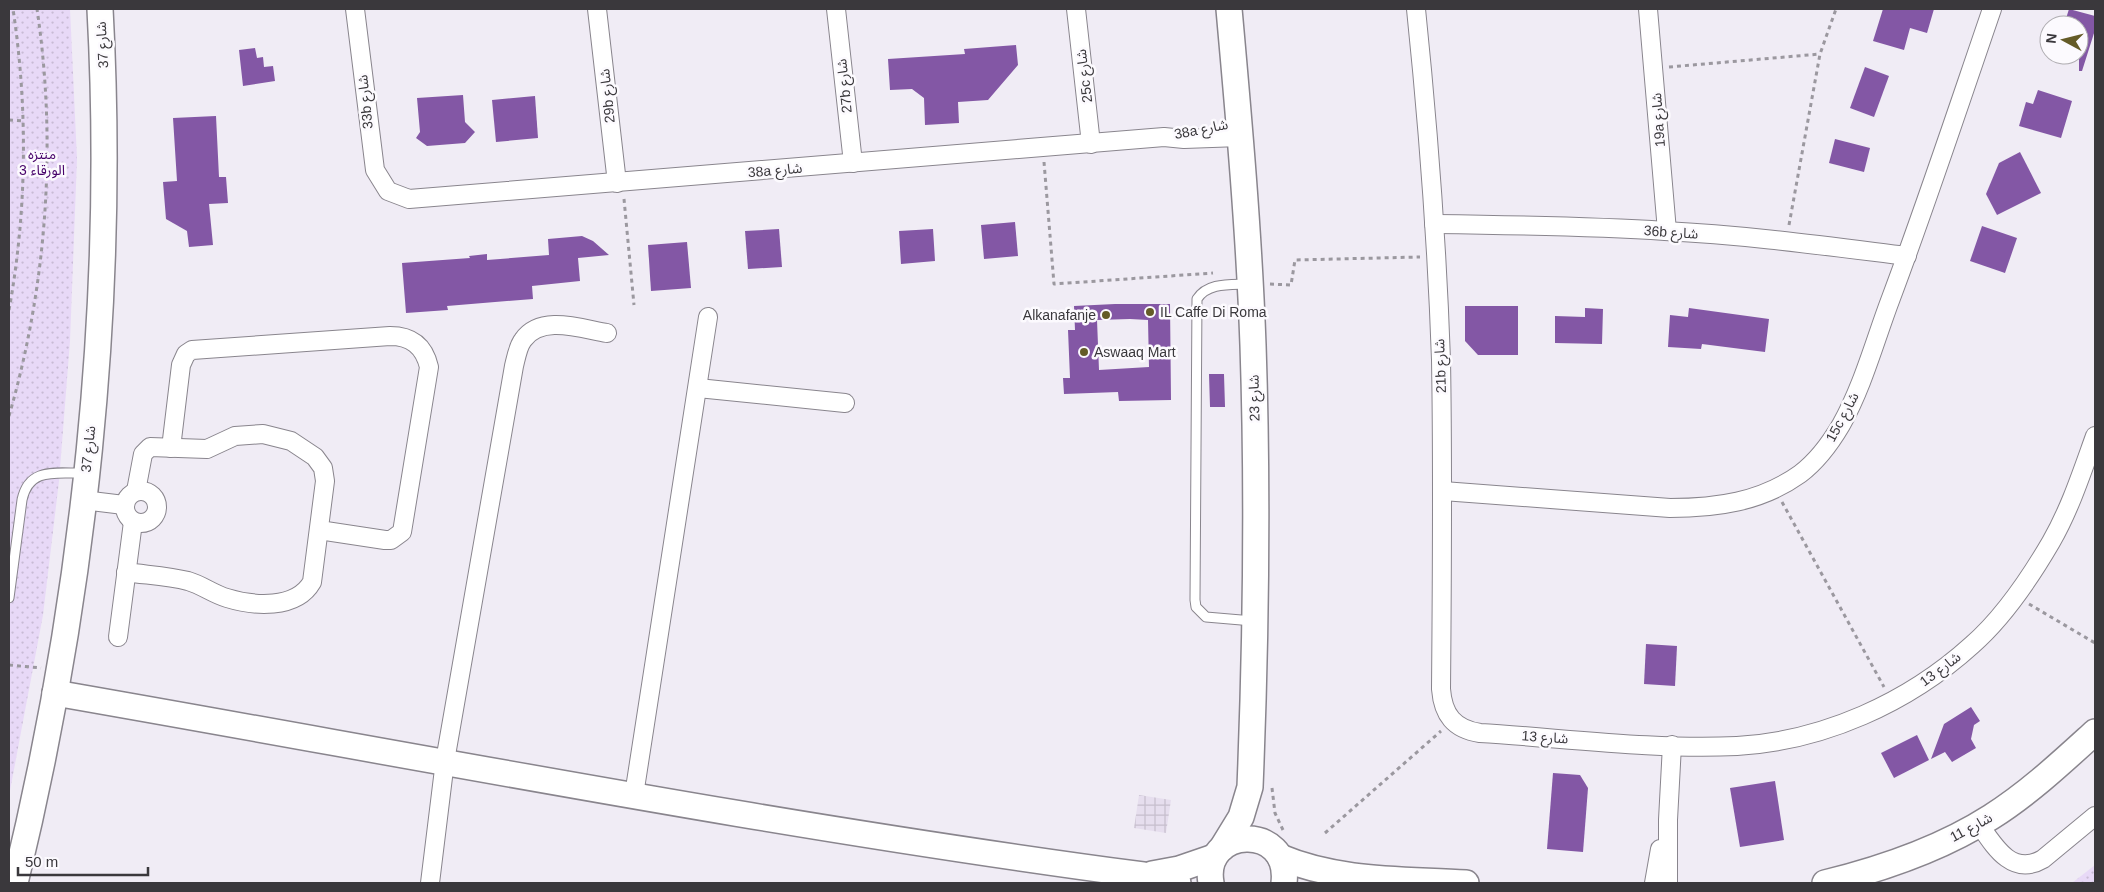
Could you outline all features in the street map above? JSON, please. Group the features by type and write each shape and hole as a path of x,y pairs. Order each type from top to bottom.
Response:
{"street":[{"name":"شارع 37","path":"15,883 37,788 57,681 86,474 102,272 105,170 100,9"},
{"name":"33b شارع","path":"356,9 372,159 380,182 388,191"},
{"name":"29b شارع","path":"597,9 620,182"},
{"name":"27b شارع","path":"836,9 853,163"},
{"name":"25c شارع","path":"1076,9 1091,144"},
{"name":"شارع 23","path":"1218,853 1241,817 1251,784 1255,621 1255,443 1249,277 1240,130 1229,9"},
{"name":"21b شارع","path":"1416,9 1436,257 1443,491 1441,689 1443,707 1451,722"},
{"name":"19a شارع","path":"1648,9 1667,231"},
{"name":"15c شارع","path":"1443,491 1660,507 1706,508 1741,501 1775,489 1800,473 1823,451 1840,425 1855,394 1907,256 1992,9"},
{"name":"38a شارع","path":"388,191 403,198 420,199 1164,137 1184,139 1240,130"},
{"name":"36b شارع","path":"1434,224 1551,225 1667,231 1786,241 1907,256"},
{"path":"634,795 708,317"},
{"path":"430,883 445,761 514,366 522,340 534,328 552,325 607,333"},
{"path":"170,448 181,365 186,354 192,350 390,336 401,336 412,340 426,356 428,367 402,532 397,538 384,540 319,530"},
{"path":"698,388 845,403"},
{"path":"126,572 188,581 239,601 266,603 293,600 308,590 312,582 325,474 315,457 298,444 278,436 249,434 221,441 207,449 155,446 146,450 141,459 136,491"},
{"name":"شارع 13","path":"1451,722 1460,728 1480,733 1672,745 1738,746 1802,736 1864,716 1921,685 1973,645 2016,596 2051,541 2079,481 2095,436"},
{"path":"136,491 149,493 154,497 157,509 151,520 146,523 133,522 128,518 124,505 131,494 136,491"},
{"path":"83,500 124,505"},
{"path":"118,637 133,522"},
{"path":"57,681 445,761 932,845 1143,875 1178,883"},
{"name":"شارع 11","path":"1825,883 1861,874 1922,852 1985,820 2049,775 2095,732"},
{"path":"1668,883 1668,820 1672,745"},
{"name":"شارع 23","path":"1251,784 1278,846 1284,866 1284,883"},
{"path":"1985,820 1997,850 2010,860 2023,865 2034,864 2095,816"},
{"path":"1654,883 1661,839 1668,820"},
{"path":"1143,875 1180,869 1218,853 1243,838 1255,839 1278,846 1310,869 1342,876 1466,883"},
{"path":"1211,883 1211,867 1218,853"},
{"path":"1309,883 1342,876"}],"lane":[{"path":"1249,277 1209,288 1202,292 1197,299 1195,600 1196,607 1206,617 1255,621"},
{"path":"9,598 24,490 29,481 38,475 86,474"}],"path":[{"path":"9,310 19,236 23,121 14,9"},
{"path":"9,416 35,296 44,208 46,120 44,71 37,9"},
{"path":"1786,241 1820,54 1836,9"},
{"path":"1654,69 1820,54"},
{"path":"9,120 23,121"},
{"path":"1043,147 1054,284 1249,277 1291,285 1295,260 1436,257"},
{"path":"620,182 634,305"},
{"path":"1775,489 1892,700"},
{"path":"2016,596 2095,643"},
{"path":"9,666 57,681"},
{"path":"1325,833 1451,722"},
{"path":"1251,784 1273,785 1278,846"}],"shaded area":[{"path":"1139,795 1171,800 1166,833 1134,828"}],"green space":[{"name":"منتزه الورقاء 3","path":"9,9 70,9 77,159 70,341 59,481 43,615 9,796"},
{"path":"2095,865 2095,883 2072,883"}],"building":[{"path":"1883,9 1934,9 1927,33 1910,28 1904,50 1873,41"},
{"path":"2069,9 2095,16 2095,30 2089,49 2089,15 2067,15"},
{"path":"1016,45 1018,65 988,100 958,102 959,123 925,125 924,98 912,89 890,90 888,59 965,54 964,49"},
{"path":"255,48 257,58 263,57 264,67 273,66 275,81 243,86 239,50"},
{"path":"2079,65 2084,65 2082,71 2079,71"},
{"path":"1865,67 1889,76 1874,117 1850,108"},
{"path":"2038,90 2072,101 2061,138 2019,126 2026,102 2033,104"},
{"path":"463,95 465,122 475,132 465,143 427,146 416,138 420,132 417,98"},
{"path":"535,96 538,138 496,142 492,100"},
{"path":"216,116 219,177 226,177 228,203 209,204 213,245 189,247 187,231 166,219 163,182 177,181 173,118"},
{"path":"1835,139 1870,148 1864,172 1829,163"},
{"path":"2020,152 2041,193 1997,215 1986,194 1999,163"},
{"path":"1015,222 1018,256 984,259 981,225"},
{"path":"1982,226 2017,238 2005,273 1970,261"},
{"path":"779,229 782,267 748,269 745,231"},
{"path":"933,229 935,261 901,264 899,231"},
{"path":"582,236 593,241 609,255 578,258 580,281 532,286 533,299 447,306 448,310 406,313 402,263 470,258 469,256 487,254 487,260 549,255 548,239"},
{"path":"687,242 691,288 651,291 648,245"},
{"path":"1170,304 1171,400 1119,401 1118,392 1064,394 1063,378 1070,378 1068,330 1075,330 1074,306","holes":["1097,320 1148,320 1149,367 1099,370"]},
{"path":"1465,306 1518,306 1518,355 1478,355 1465,341"},
{"path":"1585,308 1603,309 1602,344 1555,343 1555,316 1585,317"},
{"path":"1689,308 1769,319 1765,352 1702,344 1701,349 1668,347 1670,315 1688,317"},
{"path":"1209,374 1224,374 1225,407 1210,407"},
{"path":"1646,644 1677,646 1675,686 1644,684"},
{"path":"1971,707 1980,721 1974,725 1971,739 1976,748 1952,762 1945,752 1931,759 1944,724"},
{"path":"1917,735 1929,760 1894,778 1881,753"},
{"path":"1553,773 1580,775 1588,788 1583,852 1547,849"},
{"path":"1775,781 1784,840 1740,847 1730,788"}],"place":[{"name":"IL Caffe Di Roma","path":"1150,312"},
{"name":"Alkanafanje","path":"1106,315"},
{"name":"Aswaaq Mart","path":"1084,352"}]}
